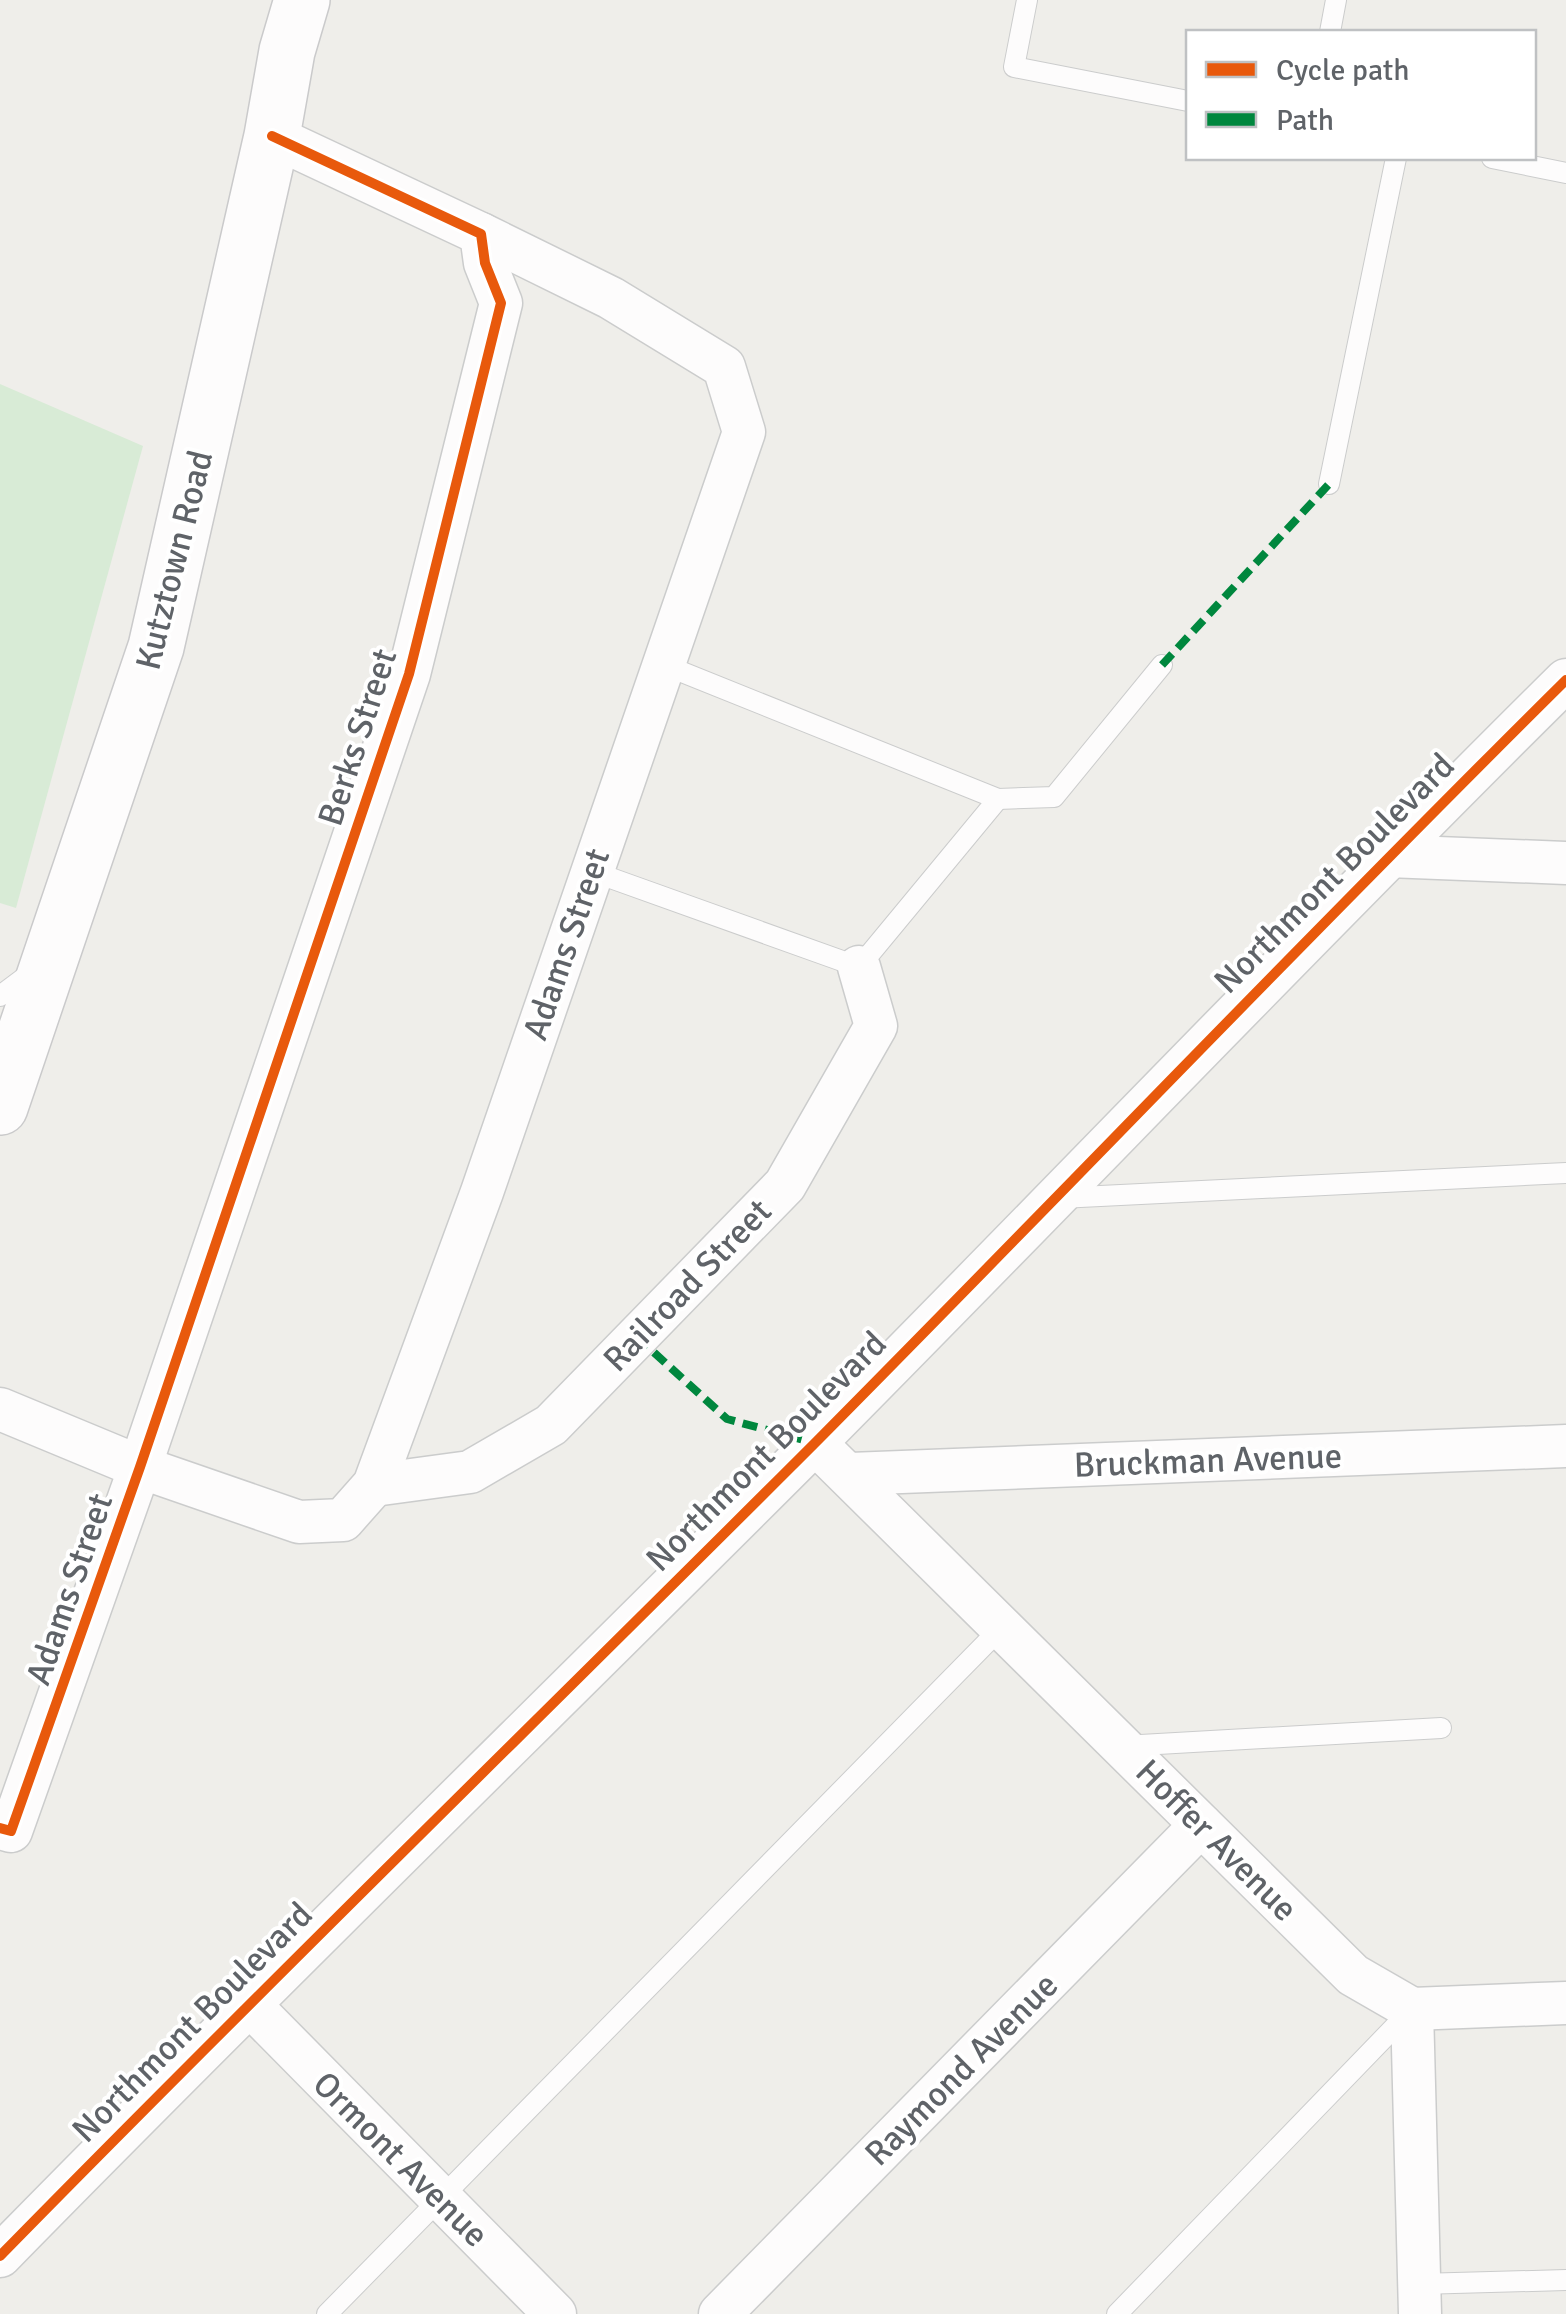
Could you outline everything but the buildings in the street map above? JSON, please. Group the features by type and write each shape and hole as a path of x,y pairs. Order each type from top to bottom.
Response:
{"main road":[{"name":"Kutztown Road","path":"0,1107 156,647 272,136 286,51 302,0"}],"street":[{"path":"272,136 482,234"},
{"name":"Adams Street","path":"0,1828 11,1831 140,1467 299,1522 342,1520 374,1485 482,1192 744,432 724,367 612,298 482,234"},
{"name":"Berks Street","path":"140,1467 409,674 501,303 485,263 482,234"},
{"name":"Northmont Boulevard","path":"0,2256 248,2003 815,1442 1388,856 1566,680"},
{"path":"1388,856 1566,862"},
{"name":"Railroad Street","path":"374,1485 470,1472 551,1425 785,1184 876,1026 859,967"},
{"path":"0,1410 140,1467"},
{"name":"Hoffer Avenue","path":"815,1442 1352,1975 1412,2009"},
{"name":"Bruckman Avenue","path":"850,1474 1566,1446"},
{"name":"Raymond Avenue","path":"720,2314 1202,1824"},
{"name":"Ormont Avenue","path":"248,2003 555,2314"},
{"path":"1420,2299 1412,2009 1566,2003"}],"lane":[{"path":"1027,0 1014,67 1186,102"},
{"path":"1330,30 1336,0"},
{"path":"1330,484 1396,160"},
{"path":"1502,160 1566,173"},
{"path":"658,676 998,799 1054,797 1162,665"},
{"path":"592,871 859,967 998,799"},
{"path":"0,996 50,959"},
{"path":"1053,1198 1566,1173"},
{"path":"327,2314 1003,1626"},
{"path":"1123,1746 1440,1728"},
{"path":"1117,2314 1136,2305 1343,2077 1412,2009"},
{"path":"1420,2299 1566,2280"}],"green space":[{"path":"0,384 143,446 16,908 0,903"}],"marked path":[{"path":"1162,665 1329,484"},
{"path":"637,1337 727,1419 815,1443"}],"cycle path":[{"path":"0,1828 11,1831 140,1467 409,674 501,303 485,263 481,234 272,136"},
{"path":"0,2256 814,1444 1566,680"}]}
